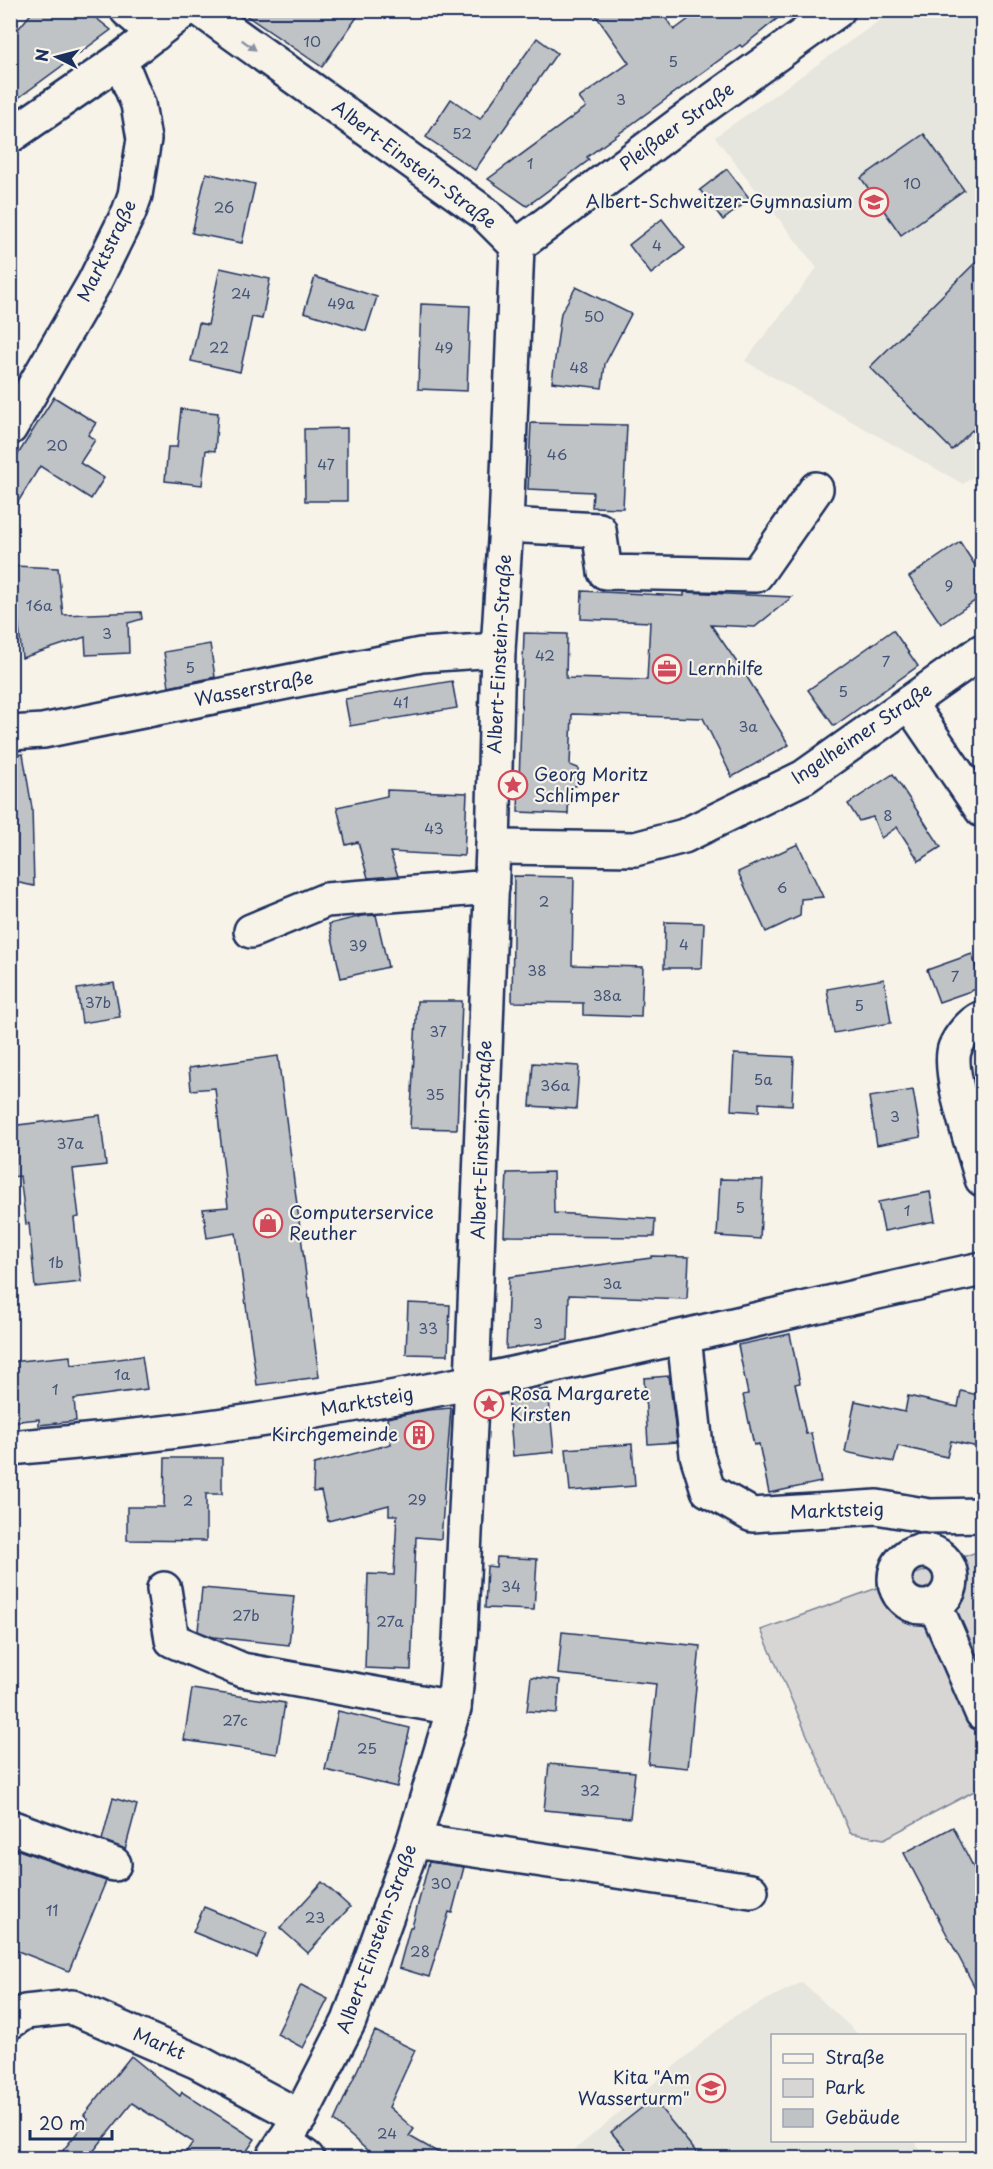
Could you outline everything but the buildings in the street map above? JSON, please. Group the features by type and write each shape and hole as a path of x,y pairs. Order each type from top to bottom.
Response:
{"street":[{"path":"127,10 155,34"},
{"path":"10,136 120,60 185,10"},
{"name":"Albert-Einstein-Straße","path":"201,10 484,213 517,246 506,525 498,650 492,887 472,1382 460,1641 454,1708 414,1841 349,2021 291,2144"},
{"name":"Pleißaer Straße","path":"517,246 838,10"},
{"name":"Marktstraße","path":"10,428 94,283 135,195 144,139 138,104 120,60"},
{"path":"506,525 599,530 606,572 756,575 816,489"},
{"name":"Wasserstraße","path":"10,733 43,731 421,655 498,650"},
{"name":"Ingelheimer Straße","path":"493,847 635,849 684,836 804,777 982,651"},
{"path":"909,703 982,810"},
{"path":"251,931 326,900 492,887"},
{"path":"982,1018 973,1022 955,1049 954,1080 982,1179"},
{"name":"Marktsteig","path":"10,1448 146,1435 313,1411 472,1382 684,1337 982,1269"},
{"name":"Marktsteig","path":"684,1337 697,1455 708,1490 752,1515 877,1507 929,1516 982,1515"},
{"path":"164,1589 171,1640 242,1670 454,1708"},
{"path":"935,1605 982,1713"},
{"path":"10,1827 114,1864"},
{"path":"414,1841 751,1891"},
{"name":"Markt","path":"10,2022 25,2012 72,2007 196,2061 291,2144"}],"shaded area":[{"name":"Albert-Schweitzer-Gymnasium","path":"893,11 982,11 982,471 963,484 745,361 817,268 715,137"},
{"name":"Kita \"Am Wasserturm\"","path":"802,1982 858,2034 771,2034 771,2142 916,2142 924,2158 565,2158 733,2017"}],"green space":[{"path":"982,1550 982,1787 884,1839 850,1833 761,1630"}],"place":[{"name":"Albert-Schweitzer-Gymnasium","path":"874,202"},
{"name":"Lernhilfe","path":"667,669"},
{"name":"Georg Moritz Schlimper","path":"513,785"},
{"name":"Computerservice Reuther","path":"268,1223"},
{"name":"Rosa Margarete Kirsten","path":"489,1404"},
{"name":"Kirchgemeinde","path":"419,1435"},
{"name":"Kita \"Am Wasserturm\"","path":"711,2088"}]}
